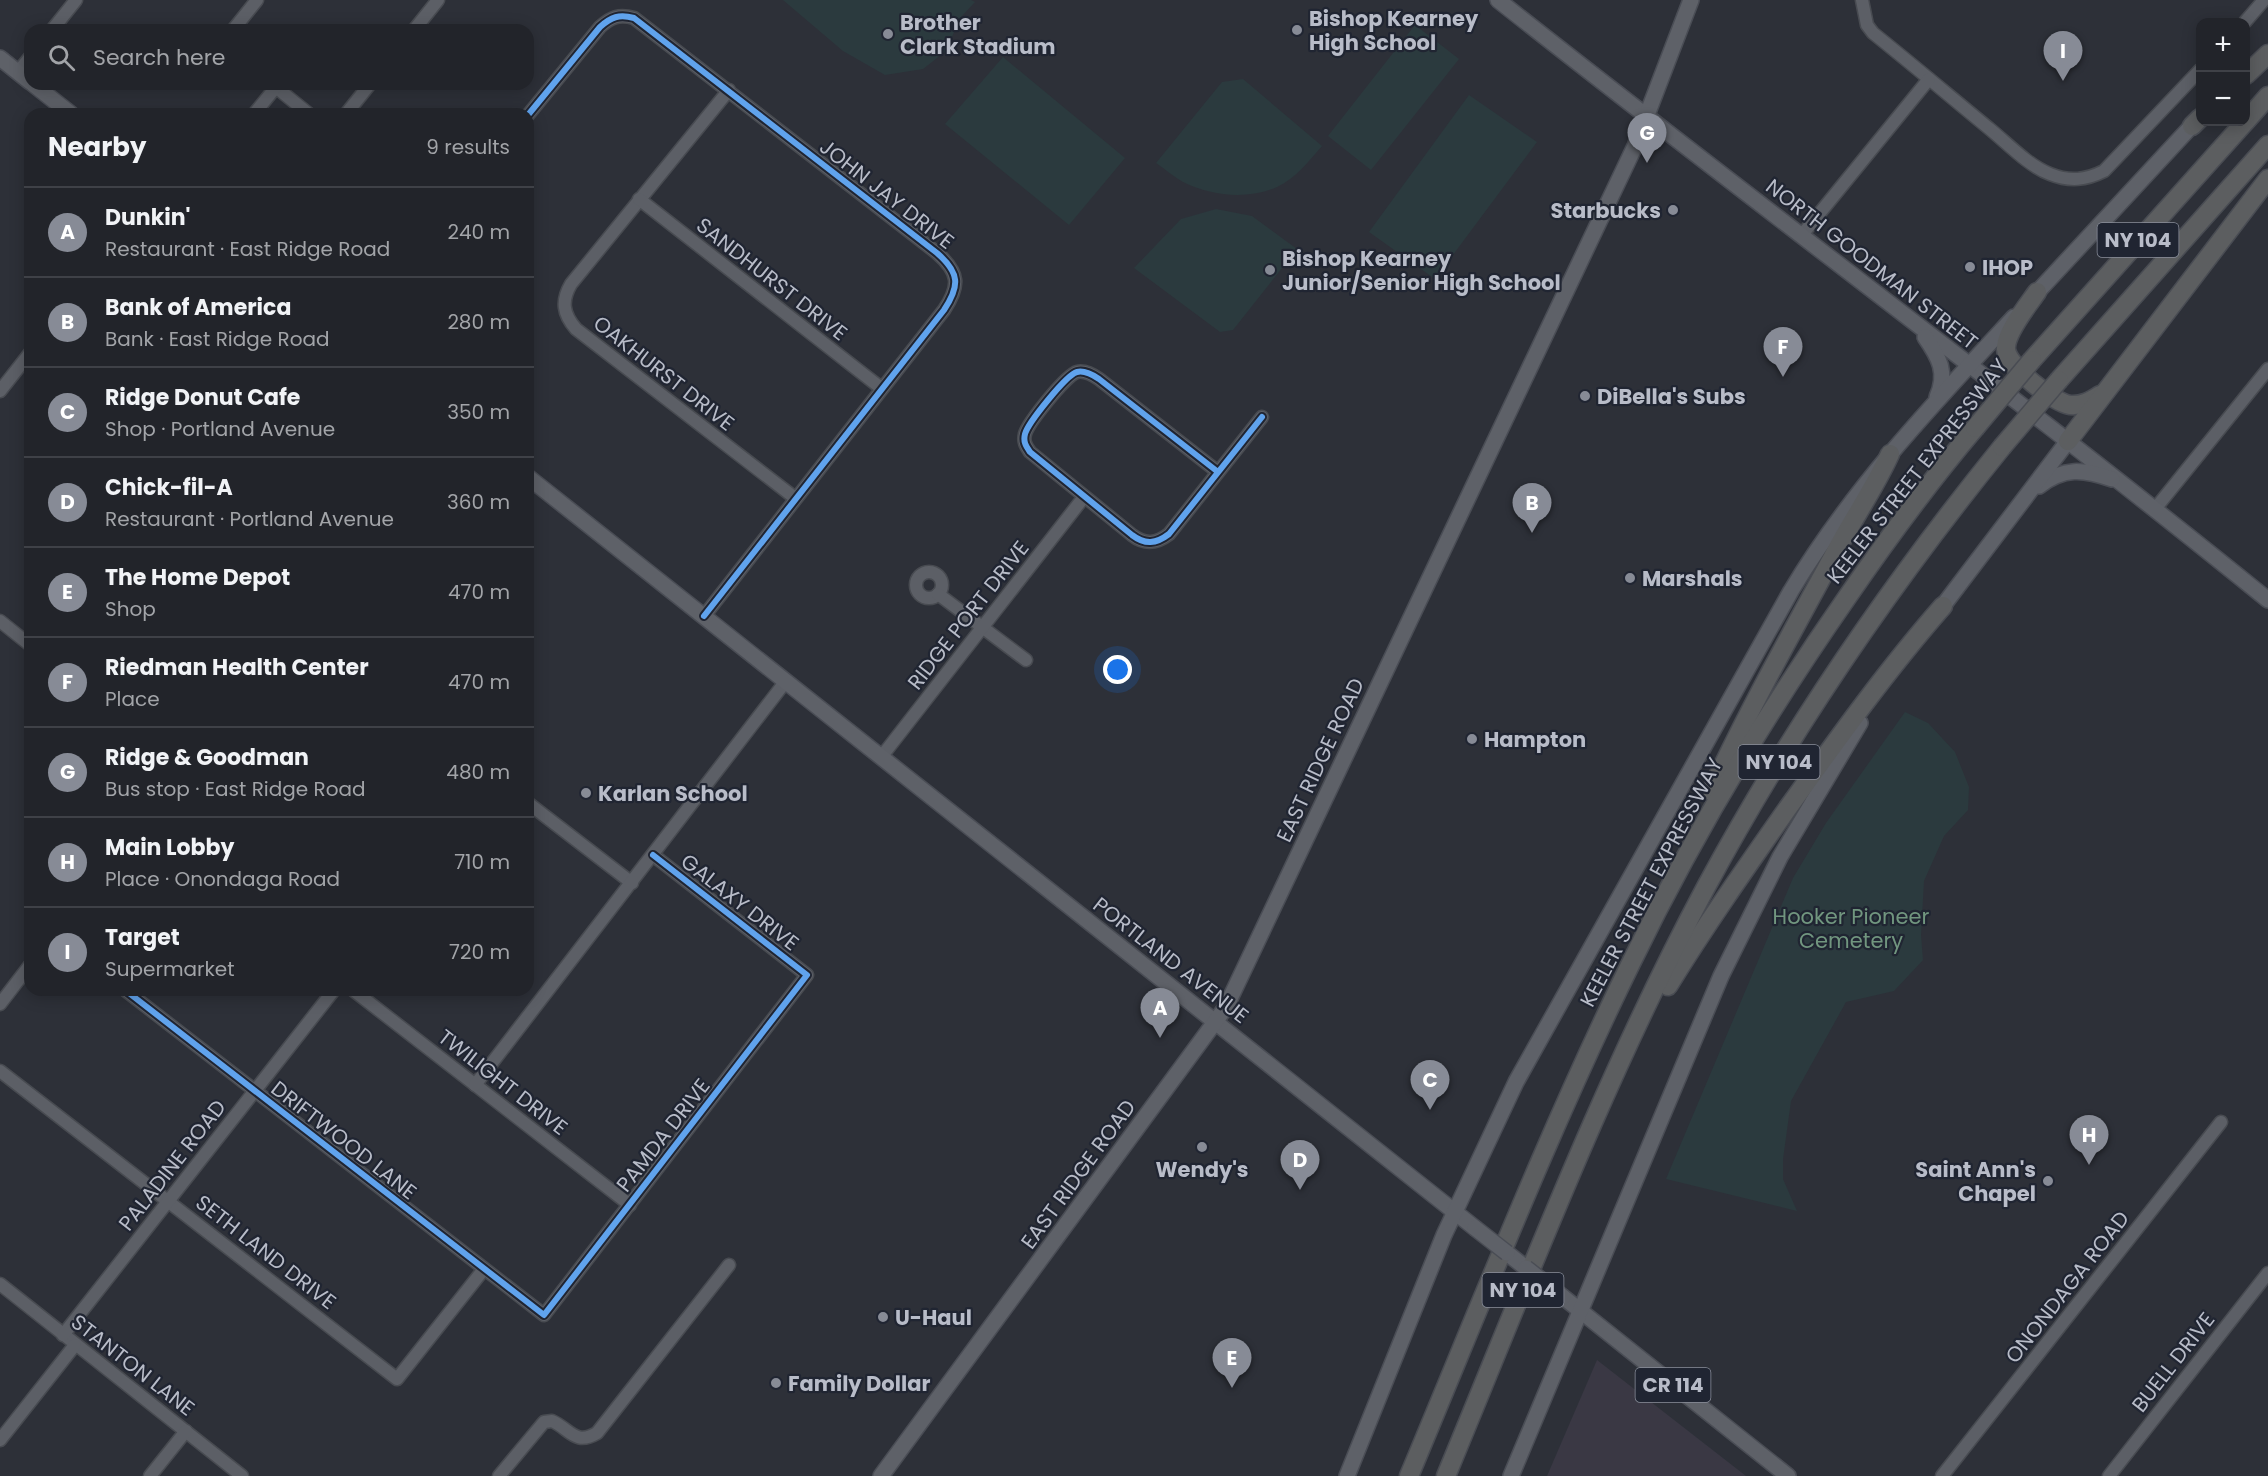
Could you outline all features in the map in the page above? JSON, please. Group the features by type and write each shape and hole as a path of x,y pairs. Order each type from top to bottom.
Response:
{"highway":[{"path":"2249,72 2268,54"},
{"name":"KEELER STREET EXPRESSWAY","path":"2250,116 2268,96"},
{"name":"KEELER STREET EXPRESSWAY","path":"1409,1476 1575,1080 1649,926 1707,819 1795,675 1880,550 1975,428 2032,360 2241,126"},
{"name":"NY 104","path":"1446,1476 1601,1105 1632,1037 1694,911 1773,772 1828,685 1886,600 1935,532 2002,447 2268,145"},
{"path":"2068,441 2268,179"},
{"path":"2037,292 2006,342 2006,352 2012,365 2055,399 2065,404 2090,402 2112,384"},
{"path":"1649,926 1733,745 1890,454"},
{"path":"1601,1105 1651,1014 1722,903 1865,700 1943,606"},
{"path":"1403,1476 1444,1393"}],"main road":[{"name":"NORTH GOODMAN STREET","path":"1498,0 1647,118 2125,484 2268,600"},
{"name":"EAST RIDGE ROAD","path":"881,1476 1215,1022 1230,998 1647,118 1690,0"},
{"path":"2250,65 2268,45"},
{"path":"0,58 24,77"},
{"path":"41,90 63,108"},
{"path":"1347,1476 1455,1211 1525,1066 1791,591 1843,513 1890,454 1969,365 2196,122"},
{"path":"1914,323 1934,350 1943,371 1940,391 1930,409"},
{"path":"1511,1476 1706,1009 1753,908 1788,841 1840,753 1887,682 2068,441"},
{"path":"2025,498 2047,480 2066,472 2092,474 2125,484"},
{"name":"PORTLAND AVENUE","path":"534,482 1788,1476"}],"street":[{"path":"57,24 76,0"},
{"path":"238,24 257,0"},
{"path":"419,24 438,0"},
{"path":"1862,0 1868,25 1874,33 2033,163 2049,174 2076,180 2085,179 2104,171 2198,72"},
{"path":"2248,18 2264,0"},
{"name":"JOHN JAY DRIVE","path":"534,108 600,27 618,15 634,18 937,253 950,265 954,273 955,291 951,300 704,616"},
{"path":"1801,236 1929,79"},
{"path":"258,108 271,90"},
{"path":"279,90 302,108"},
{"path":"351,108 365,90"},
{"name":"OAKHURST DRIVE","path":"729,90 639,199 567,292 565,311 569,321 576,329 795,498"},
{"name":"SANDHURST DRIVE","path":"639,199 881,388"},
{"path":"0,391 24,361"},
{"path":"2155,509 2268,369"},
{"path":"1218,472 1099,379 1088,373 1078,372 1067,378 1031,422 1024,440 1030,452 1138,540 1154,543 1169,534 1262,417"},
{"name":"RIDGE PORT DRIVE","path":"882,756 1084,497"},
{"path":"938,594 1026,660"},
{"path":"0,621 24,640"},
{"path":"475,1085 786,681"},
{"path":"534,808 632,883"},
{"name":"GALAXY DRIVE","path":"653,855 807,975"},
{"path":"0,1004 24,973"},
{"name":"PAMDA DRIVE","path":"544,1316 807,975"},
{"name":"DRIFTWOOD LANE","path":"133,996 544,1316"},
{"name":"PALADINE ROAD","path":"63,1335 329,996"},
{"name":"TWILIGHT DRIVE","path":"370,996 475,1085 630,1204"},
{"name":"SETH LAND DRIVE","path":"0,1071 397,1379 484,1269"},
{"name":"ONONDAGA ROAD","path":"1942,1476 2222,1122"},
{"path":"500,1476 544,1422 552,1421 573,1436 583,1439 597,1433 729,1265"},
{"name":"BUELL DRIVE","path":"2109,1476 2268,1273"},
{"name":"STANTON LANE","path":"0,1284 242,1476"},
{"path":"0,1440 75,1345"},
{"path":"150,1476 186,1431"}],"shaded area":[{"path":"1597,1360 1746,1476 1547,1476"}],"green space":[{"name":"Brother Clark Stadium","path":"783,0 971,0 975,2 960,18 946,51 923,69 885,75 843,51"},
{"path":"1415,25 1459,59 1371,170 1328,136"},
{"path":"1003,57 1125,158 1069,225 945,124"},
{"path":"1243,79 1322,146 1301,169 1277,187 1254,194 1230,195 1194,187 1156,163 1222,82"},
{"path":"1469,95 1537,142 1435,279 1369,232"},
{"path":"1216,209 1252,216 1297,249 1233,330 1220,332 1134,268 1181,219"},
{"name":"Hooker Pioneer Cemetery","path":"1905,712 1928,723 1955,752 1969,787 1968,810 1944,836 1924,881 1921,935 1923,960 1894,991 1846,1002 1791,1101 1783,1159 1783,1179 1797,1211 1666,1179 1793,878 1826,823"}],"cycle path":[{"path":"534,108 600,27 616,17 634,18 937,253 954,273 955,287 944,310 704,616"},
{"path":"1218,472 1099,379 1083,372 1072,375 1057,390 1025,434 1026,446 1030,452 1132,535 1150,542 1160,540 1169,534 1262,417"},
{"path":"133,996 544,1315 807,975 653,855"}],"place":[{"name":"Bishop Kearney High School","path":"1297,30"},
{"name":"Brother Clark Stadium","path":"888,34"},
{"name":"Target","path":"2063,81"},
{"name":"Ridge & Goodman","path":"1647,163"},
{"name":"Starbucks","path":"1673,210"},
{"name":"IHOP","path":"1970,267"},
{"name":"Bishop Kearney Junior/Senior High School","path":"1270,270"},
{"name":"Riedman Health Center","path":"1783,377"},
{"name":"DiBella's Subs","path":"1585,396"},
{"name":"Bank of America","path":"1532,533"},
{"name":"Marshals","path":"1630,578"},
{"name":"Hampton","path":"1472,739"},
{"name":"Karlan School","path":"586,793"},
{"name":"Dunkin'","path":"1160,1038"},
{"name":"Ridge Donut Cafe","path":"1430,1110"},
{"name":"Wendy's","path":"1202,1147"},
{"name":"Main Lobby","path":"2089,1165"},
{"name":"Saint Ann's Chapel","path":"2048,1181"},
{"name":"Chick-fil-A","path":"1300,1190"},
{"name":"U-Haul","path":"883,1317"},
{"name":"Family Dollar","path":"776,1383"},
{"name":"The Home Depot","path":"1232,1388"}]}
